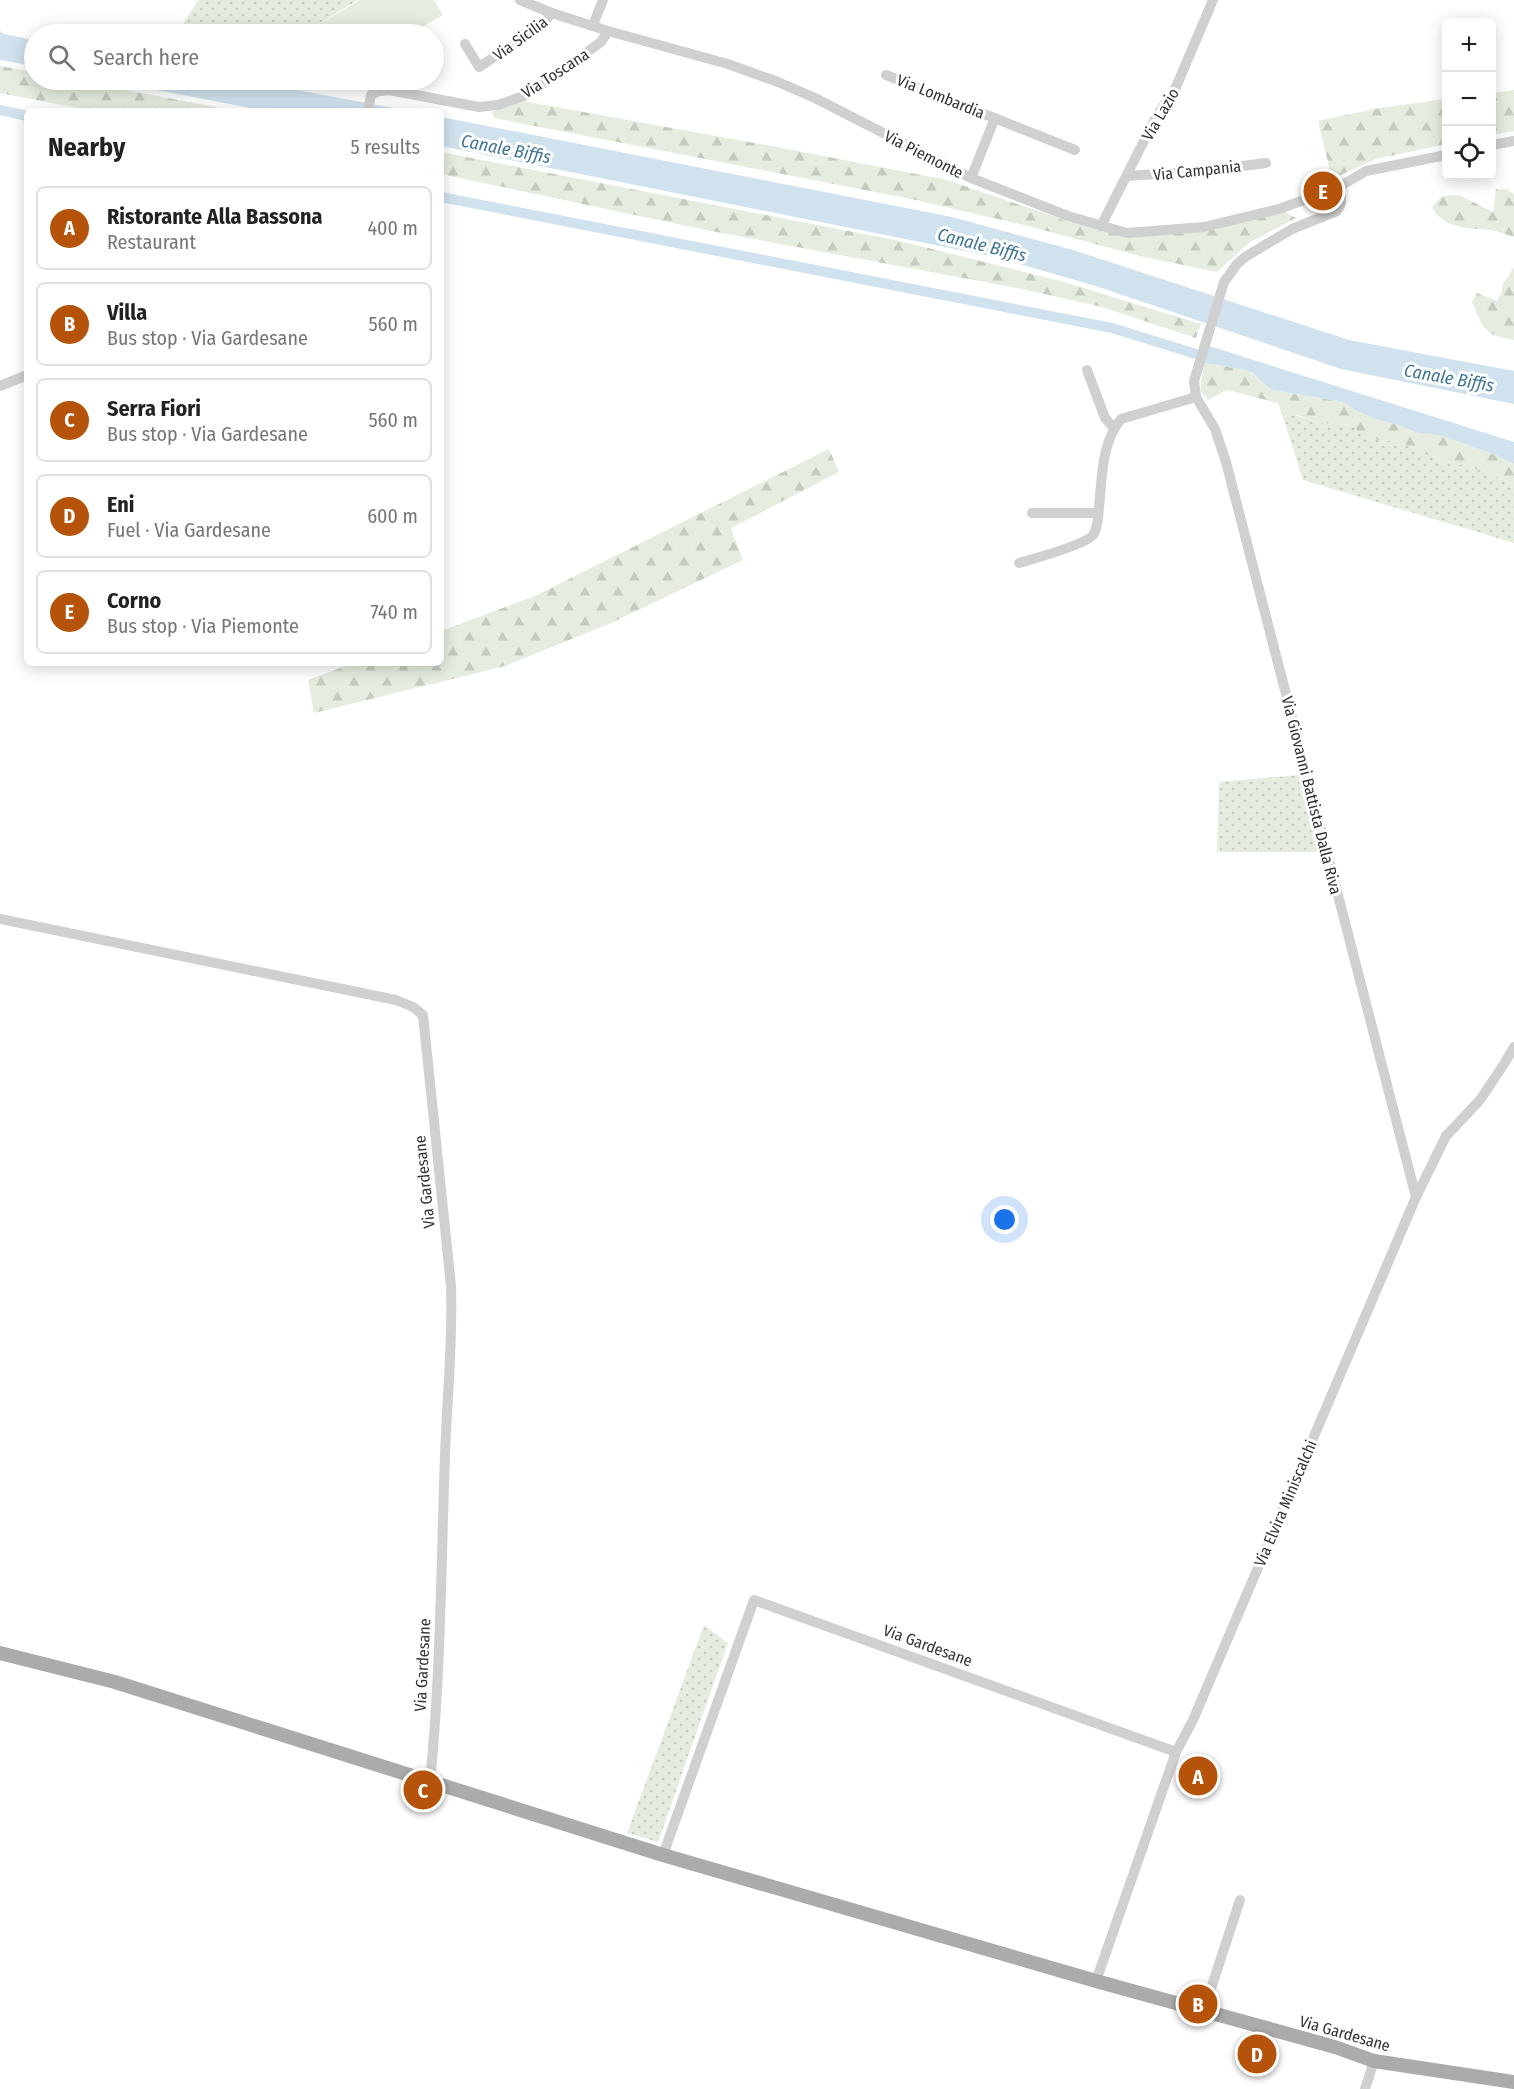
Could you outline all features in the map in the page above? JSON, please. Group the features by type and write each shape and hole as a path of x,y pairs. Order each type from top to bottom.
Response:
{"main road":[{"name":"Via Gardesane","path":"0,1653 115,1682 663,1855 1096,1981 1335,2047 1374,2061 1514,2082"}],"street":[{"name":"Via Piemonte","path":"520,0 608,31 728,64 778,82 815,98 971,178 1046,208 1127,233 1204,227 1279,209 1338,188 1366,171 1442,156"},
{"path":"593,26 603,0"},
{"name":"Via Lazio","path":"1101,226 1156,117 1176,87 1213,0"},
{"name":"Via Sicilia","path":"465,44 479,67 539,28 552,13"},
{"name":"Via Toscana","path":"368,108 370,95 388,90 479,107 498,105 529,94 601,42 608,31"},
{"name":"Via Lombardia","path":"886,75 1075,150"},
{"name":"Via Lombardia","path":"971,178 995,118"},
{"path":"1496,145 1514,141"},
{"name":"Via Campania","path":"1127,176 1203,171 1266,163"},
{"path":"1019,563 1082,543 1092,536 1098,513 1104,460 1114,428 1121,419 1128,416 1196,397 1194,381 1198,364 1220,292 1231,271 1245,257 1292,229 1337,211 1342,200 1338,188"},
{"path":"1087,370 1105,418 1114,428"},
{"path":"0,386 24,376"},
{"name":"Via Giovanni Battista Dalla Riva","path":"1196,397 1215,429 1226,462 1416,1197"},
{"path":"1032,513 1098,513"},
{"name":"Via Gardesane","path":"0,919 396,1000 413,1007 423,1015 451,1286 452,1321 445,1456 440,1641 436,1723 430,1782"},
{"name":"Via Elvira Miniscalchi","path":"1096,1981 1176,1752 1193,1720 1416,1197 1446,1136 1480,1100 1514,1047"},
{"name":"Via Gardesane","path":"663,1855 754,1600 1176,1752"},
{"path":"1204,2010 1240,1900"},
{"path":"1365,2089 1374,2061"}],"green space":[{"path":"198,0 358,0 318,24 183,24"},
{"path":"360,0 434,0 443,15 427,24 319,24"},
{"path":"0,66 24,70 24,90 125,90 221,108 78,108 0,93"},
{"path":"1514,90 1514,131 1496,134 1496,92"},
{"path":"1442,100 1442,145 1376,159 1332,179 1318,121 1379,108"},
{"path":"523,101 947,180 1070,222 1128,237 1283,211 1296,218 1250,242 1217,272 1140,256 1028,226 916,200 494,118 492,112"},
{"path":"444,153 900,241 1064,282 1201,324 1196,338 1102,307 1022,289 706,230 444,175"},
{"path":"1496,189 1507,189 1514,194 1514,237 1494,231 1457,226 1442,220 1432,207 1442,196 1459,195 1493,212"},
{"path":"1514,267 1514,340 1497,336 1486,329 1472,302 1477,293 1497,301 1502,292 1502,286"},
{"path":"1204,363 1246,370 1253,373 1260,382 1272,390 1344,402 1355,410 1378,420 1415,432 1443,436 1496,455 1514,464 1514,485 1485,472 1421,453 1401,442 1378,440 1359,433 1353,425 1319,423 1298,415 1282,414 1278,403 1227,390 1208,400 1200,391"},
{"path":"1289,413 1319,423 1353,425 1378,440 1401,442 1421,453 1485,472 1514,485 1514,543 1303,480 1282,414"},
{"path":"829,449 839,472 731,528 743,560 611,623 505,666 314,713 308,680 346,666 444,666 444,630 535,596"},
{"path":"1299,775 1320,852 1217,852 1219,782"},
{"path":"704,1625 728,1643 658,1842 627,1833"}],"water":[{"path":"0,31 24,38 24,64 0,60"},
{"path":"157,90 297,90 393,108 251,108"},
{"name":"Canale Biffis","path":"444,118 952,217 1073,250 1349,340 1514,371 1514,404 1341,369 1096,286 995,257 444,147"},
{"path":"1209,346 1514,442 1514,464 1443,436 1415,432 1378,420 1355,410 1344,402 1272,390 1253,373 1246,370 1204,363"}],"waterway":[{"path":"0,110 24,115"},
{"path":"444,198 1112,328 1209,358"}],"place":[{"name":"Corno","path":"1323,191"},
{"name":"Ristorante Alla Bassona","path":"1198,1776"},
{"name":"Serra Fiori","path":"423,1790"},
{"name":"Villa","path":"1198,2004"},
{"name":"Eni","path":"1257,2054"}]}
